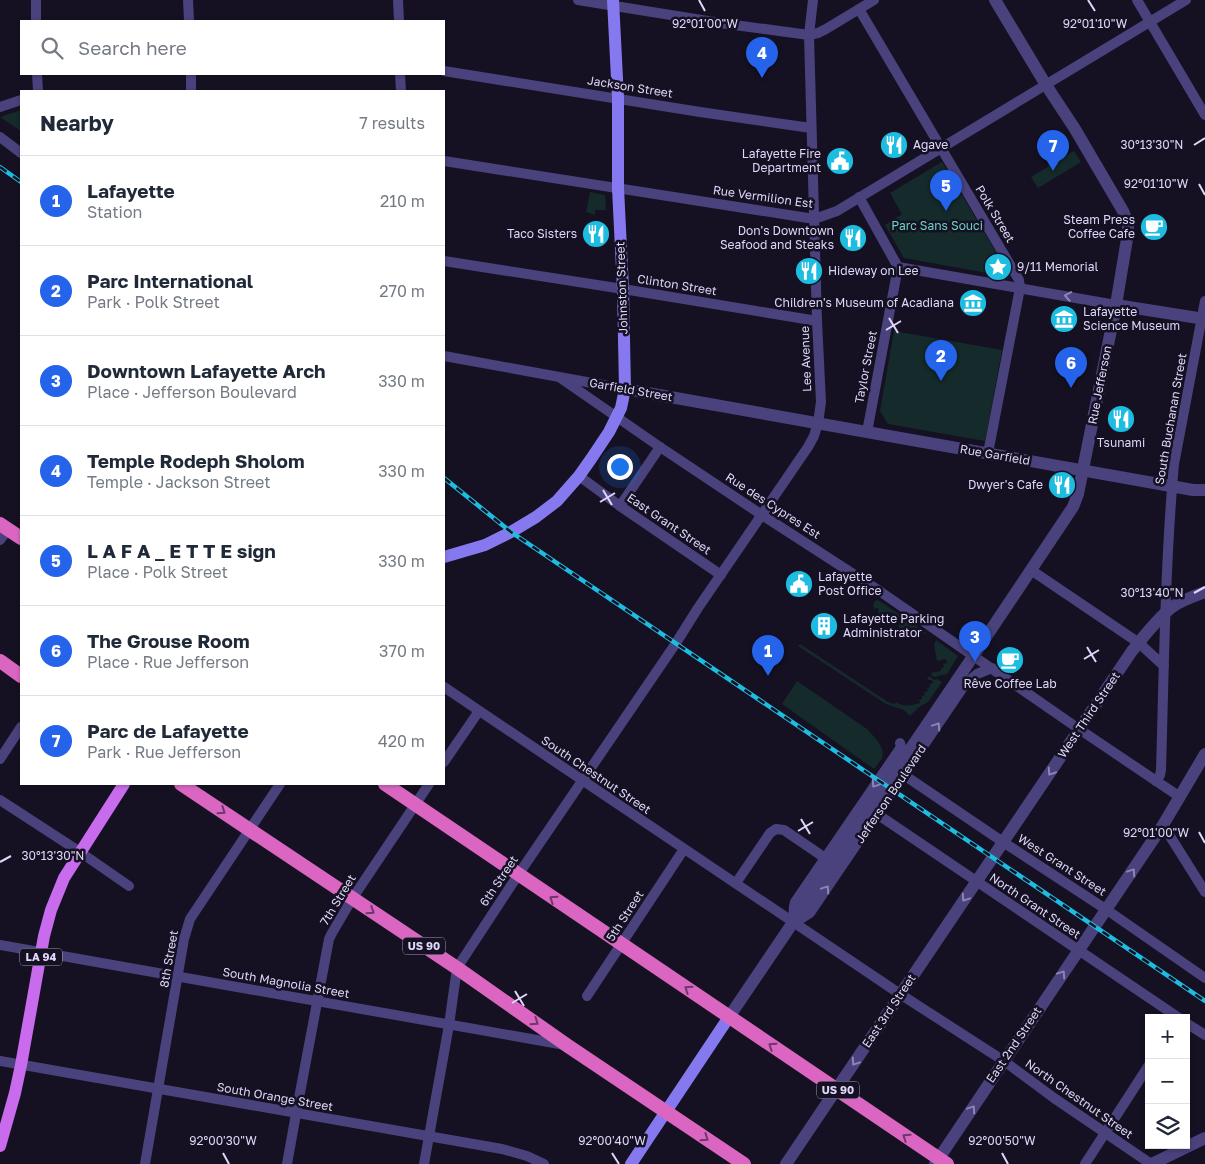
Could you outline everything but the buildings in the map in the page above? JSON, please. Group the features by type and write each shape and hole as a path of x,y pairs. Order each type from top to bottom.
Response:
{"highway":[{"path":"3,531 20,538"},
{"path":"0,661 20,675"},
{"name":"US 90","path":"182,785 457,968 568,1046 744,1164"},
{"name":"US 90","path":"386,785 836,1089 940,1162"}],"main road":[{"name":"Johnston Street","path":"445,557 485,545 512,532 543,512 579,476 609,432 621,408 625,389 614,2"},
{"name":"LA 94","path":"0,1146 22,1065 42,952 53,903 80,852 123,785"},
{"name":"Jefferson Boulevard","path":"631,1164 728,1016"}],"street":[{"path":"36,0 36,20"},
{"path":"188,0 189,20"},
{"path":"398,0 399,20"},
{"path":"578,0 614,2 720,23 809,35 826,29 874,0"},
{"name":"Lee Avenue","path":"676,643 808,448 818,423 821,402 809,35 813,0"},
{"name":"Rue Jefferson","path":"974,656 1076,503 1116,304 1128,233 1126,218 1075,129 995,0"},
{"path":"1137,0 1205,115"},
{"name":"Rue Vermilion Est","path":"445,161 814,218 828,215 1186,0"},
{"name":"Polk Street","path":"859,9 1015,272 1020,288"},
{"name":"Jackson Street","path":"445,71 811,128"},
{"path":"37,75 38,90"},
{"path":"191,75 191,90"},
{"path":"400,75 401,90"},
{"path":"0,108 20,100"},
{"path":"0,137 20,152"},
{"path":"859,197 898,267 1203,319"},
{"name":"Clinton Street","path":"445,261 817,321"},
{"name":"Taylor Street","path":"867,432 898,267"},
{"path":"988,453 1020,288"},
{"name":"South Buchanan Street","path":"1156,781 1161,770 1166,613 1174,464 1205,301"},
{"name":"Garfield Street","path":"445,356 818,423"},
{"name":"Rue des Cypres Est","path":"559,376 660,447 878,590 1180,797"},
{"name":"Rue Garfield","path":"818,423 1193,490 1205,490"},
{"path":"620,506 660,447"},
{"name":"East Grant Street","path":"579,476 721,575"},
{"path":"1031,570 1139,643 1164,666"},
{"name":"West Third Street","path":"993,858 1139,643 1166,613 1180,603 1205,592"},
{"name":"6th Street","path":"424,1164 449,1025 457,968 676,643"},
{"name":"Jefferson Boulevard","path":"728,1016 974,656"},
{"name":"Jefferson Boulevard","path":"793,922 810,913 966,683 977,674 992,668"},
{"name":"South Chestnut Street","path":"445,688 793,922"},
{"path":"445,761 479,711"},
{"path":"0,759 20,729"},
{"name":"Jefferson Boulevard","path":"793,922 795,902 901,747 900,743"},
{"name":"East 2nd Street","path":"940,1162 1004,1061 1163,825 1205,754"},
{"name":"West Grant Street","path":"904,775 1107,910 1205,978"},
{"name":"8th Street","path":"145,1164 184,939 190,919 279,785"},
{"name":"7th Street","path":"287,1164 329,939 352,899 428,785"},
{"path":"0,800 128,886"},
{"name":"North Grant Street","path":"877,814 1173,1014"},
{"path":"1163,825 1205,892"},
{"path":"736,883 770,833 776,829 784,830 825,858"},
{"name":"5th Street","path":"588,996 684,850"},
{"name":"East 3rd Street","path":"786,1164 993,858"},
{"name":"North Chestnut Street","path":"793,922 1004,1061 1054,1098 1152,1164"},
{"name":"South Magnolia Street","path":"0,945 568,1046"},
{"path":"1190,1025 1205,1035"},
{"name":"South Orange Street","path":"0,1061 508,1151 527,1156 544,1164"},
{"path":"1085,1164 1145,1071"},
{"path":"1152,1164 1205,1138"}],"green space":[{"path":"20,110 20,130 0,117"},
{"path":"1074,151 1081,162 1038,188 1031,177"},
{"name":"Parc Sans Souci","path":"942,162 1008,272 1004,276 904,258 885,225 902,214 890,193"},
{"path":"590,192 605,195 606,210 595,210 595,215 586,212"},
{"path":"894,331 1002,350 985,441 888,424 880,411"},
{"path":"878,600 926,633 915,631 906,638 904,631 901,632 901,636 898,636 898,616 889,612 879,614 878,608 874,609 873,604"},
{"path":"936,640 958,656 947,674 934,677 931,673 941,671 941,668 944,667 943,664 947,663 946,659 937,661 934,645"},
{"path":"800,644 888,702 895,704 896,702 908,706 920,703 919,700 925,695 924,692 928,691 927,688 933,683 932,680 927,680 929,676 934,680 937,679 942,682 928,702 919,707 910,716 904,710 886,704 798,646"},
{"path":"797,681 867,729 875,738 881,746 883,754 874,769 782,704"}],"railway":[{"path":"0,167 20,181"},
{"path":"445,479 511,532 1205,1001"}],"place":[{"name":"Temple Rodeph Sholom","path":"762,78"},
{"name":"Agave","path":"894,145"},
{"name":"Lafayette Fire Department","path":"840,161"},
{"name":"Parc de Lafayette","path":"1053,171"},
{"name":"L A F A _ E T T E sign","path":"946,211"},
{"name":"Steam Press Coffee Cafe","path":"1154,227"},
{"name":"Taco Sisters","path":"596,234"},
{"name":"Don's Downtown Seafood and Steaks","path":"853,238"},
{"name":"9/11 Memorial","path":"998,267"},
{"name":"Hideway on Lee","path":"809,271"},
{"name":"Children's Museum of Acadiana","path":"973,303"},
{"name":"Lafayette Science Museum","path":"1064,319"},
{"name":"Parc International","path":"941,381"},
{"name":"The Grouse Room","path":"1071,388"},
{"name":"Tsunami","path":"1121,419"},
{"name":"Dwyer's Cafe","path":"1062,485"},
{"name":"Lafayette Post Office","path":"799,584"},
{"name":"Lafayette Parking Administrator","path":"824,626"},
{"name":"Rêve Coffee Lab","path":"1010,660"},
{"name":"Downtown Lafayette Arch","path":"975,662"},
{"name":"Lafayette","path":"768,676"}]}
